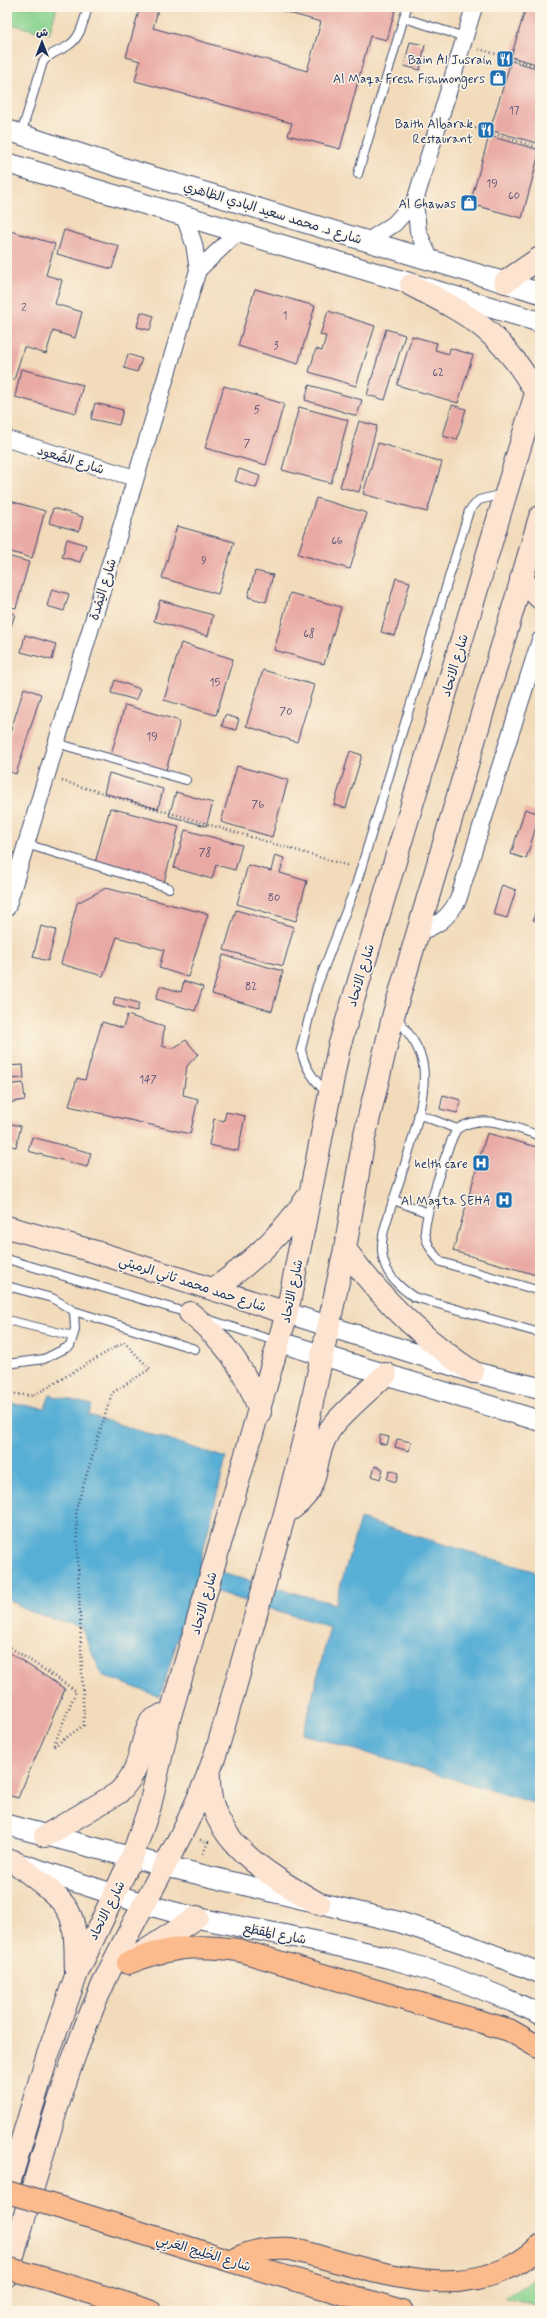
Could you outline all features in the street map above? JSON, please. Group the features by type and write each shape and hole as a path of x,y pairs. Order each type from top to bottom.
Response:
{"highway":[{"path":"128,1963 154,1953 182,1947 210,1946 238,1950 509,2030 540,2048"},
{"name":"شارع الخَلِيج العَربِي","path":"7,2191 231,2261 402,2311"},
{"path":"231,2261 246,2253 270,2248 291,2249 418,2281 443,2283 468,2281 492,2275 515,2265 540,2246"},
{"path":"7,2268 150,2311"}],"main road":[{"path":"505,282 540,258"},
{"path":"411,285 463,312 480,323 508,351 538,386"},
{"name":"شارع الاتحاد","path":"7,2191 47,2057 77,1973 132,1857 150,1806 170,1716 260,1412 287,1313 339,1047 538,386"},
{"path":"7,2276 58,2108 105,1981 144,1903 182,1835 209,1776 219,1743 285,1513 345,1249 364,1138 394,1013 540,517"},
{"path":"521,579 540,598"},
{"path":"214,1289 241,1270 266,1248 298,1212 311,1192"},
{"name":"شارع حمد محمد ثاني الرميثي","path":"7,1227 214,1289 287,1313"},
{"path":"345,1249 364,1275 405,1320 450,1356 474,1372"},
{"path":"190,1313 210,1329 227,1347 245,1375 260,1412"},
{"path":"285,1513 305,1498 312,1487 328,1432 386,1374"},
{"path":"45,1836 118,1793 125,1786 137,1768 151,1721 162,1715 170,1716"},
{"path":"209,1776 210,1803 215,1815 234,1843 265,1871 319,1904"},
{"path":"10,1860 42,1885 69,1913 74,1930 77,1973"},
{"path":"105,1981 128,1963 197,1917"}],"street":[{"path":"430,259 418,231 415,201 474,7"},
{"name":"شارع د. محمد سعيد البادي الظاهري","path":"14,132 120,167 540,293"},
{"path":"7,163 411,285 540,322"},
{"path":"110,194 107,186 108,178 113,171 120,167"},
{"path":"368,241 394,224 415,201"},
{"name":"شارع اليَمْدة","path":"7,908 198,270 194,244 184,216"},
{"name":"شارع اليَمْدة","path":"198,270 238,232"},
{"name":"شارع الصُّعود","path":"7,439 135,478"},
{"path":"417,932 430,929 442,922 452,912 458,900 540,640"},
{"name":"شارع حمد محمد ثاني الرميثي","path":"287,1313 474,1372 540,1388"},
{"path":"279,1342 540,1420"},
{"path":"7,1826 319,1904 399,1922 463,1943 540,1973"},
{"name":"شارع المَقطَع","path":"10,1860 114,1894 197,1917 398,1960 463,1982 540,2014"}],"lane":[{"path":"14,132 43,62 50,54 73,42 81,30 88,7"},
{"path":"358,174 407,7"},
{"path":"404,18 464,41"},
{"path":"329,1097 305,1065 302,1053 302,1041 317,986 347,911 469,511 480,500 506,493"},
{"path":"56,744 186,780"},
{"path":"26,844 169,888"},
{"path":"394,1013 416,1045 423,1064 424,1085 418,1114 384,1232 383,1258 387,1270 403,1290 427,1301 540,1333"},
{"path":"418,1114 458,1129"},
{"path":"540,1136 490,1121 472,1122 458,1129 428,1213 425,1232 427,1241 435,1256 441,1262 540,1292"},
{"path":"394,1200 428,1213"},
{"path":"7,1259 190,1313 279,1342"},
{"path":"7,1286 52,1298 74,1311 195,1349"},
{"path":"7,1364 44,1359 70,1346 75,1330 74,1311"},
{"path":"7,1320 73,1336"}],"path":[{"path":"464,41 540,67"},
{"path":"441,117 540,148"},
{"path":"46,776 360,870"},
{"path":"7,1393 33,1396 124,1342 150,1369 112,1392 76,1509 84,1725 53,1746 76,1691 7,1644"}],"green space":[{"path":"7,7 57,7 49,34 7,23"},
{"path":"540,2277 540,2307 504,2297"}],"water":[{"path":"50,1395 92,1405 89,1415 226,1458 199,1567 335,1604 360,1519 540,1573 540,1805 303,1734 330,1627 194,1585 160,1697 102,1675 81,1627 28,1611 7,1598 7,1403 45,1408"}],"building":[{"path":"140,7 159,7 153,28 307,71 321,22 282,11 283,7 396,7 387,40 370,36 340,149 288,135 292,123 135,81 140,61 126,57"},
{"path":"526,7 540,7 540,65 511,57"},
{"path":"410,42 425,45 420,70 404,66"},
{"path":"511,61 540,69 540,144 490,130"},
{"path":"489,136 540,150 522,218 470,204"},
{"path":"7,230 55,244 46,275 62,280 55,304 82,312 75,338 53,331 46,354 24,347 14,380 7,378"},
{"path":"64,230 119,246 112,269 57,254"},
{"path":"255,289 315,306 298,364 238,346"},
{"path":"328,311 375,326 356,386 309,372 316,349 322,351 326,336 320,335"},
{"path":"141,312 154,316 150,330 137,327"},
{"path":"386,329 405,335 385,400 367,395"},
{"path":"412,336 437,343 435,350 449,354 450,348 473,355 458,403 397,385"},
{"path":"128,354 142,359 137,372 124,368"},
{"path":"21,369 83,385 76,413 15,397"},
{"path":"309,385 362,400 357,416 305,400"},
{"path":"224,386 284,404 266,465 205,448"},
{"path":"95,403 123,410 119,425 91,419"},
{"path":"452,405 466,409 457,440 443,436"},
{"path":"299,407 348,420 331,483 282,470"},
{"path":"359,421 377,426 359,492 340,487"},
{"path":"378,443 442,462 427,512 363,494"},
{"path":"239,469 260,476 256,488 235,481"},
{"path":"316,498 367,513 350,569 298,554"},
{"path":"7,500 45,511 32,558 7,551"},
{"path":"53,508 83,517 79,531 49,523"},
{"path":"177,526 234,542 218,594 162,578"},
{"path":"67,539 86,545 80,562 62,557"},
{"path":"7,556 29,562 16,608 7,606"},
{"path":"255,571 273,575 266,602 248,597"},
{"path":"396,578 410,582 395,636 381,632"},
{"path":"52,589 69,594 64,611 47,606"},
{"path":"290,593 341,607 324,664 274,650"},
{"path":"160,600 213,615 208,636 154,621"},
{"path":"7,612 15,614 7,639"},
{"path":"25,635 56,644 52,660 21,652"},
{"path":"181,643 233,659 216,715 164,700"},
{"path":"263,670 314,685 297,742 246,726"},
{"path":"115,680 140,689 136,700 111,693"},
{"path":"24,688 41,694 16,774 7,771 7,743"},
{"path":"125,705 180,721 166,770 111,755"},
{"path":"225,715 239,719 236,730 222,726"},
{"path":"350,751 362,755 346,808 334,805"},
{"path":"237,766 288,780 272,837 221,822"},
{"path":"109,773 163,789 158,809 104,793"},
{"path":"176,792 213,803 206,826 169,816"},
{"path":"110,808 179,826 164,882 95,863"},
{"path":"525,809 540,814 526,859 511,854"},
{"path":"185,830 242,845 235,870 216,865 212,879 174,868"},
{"path":"275,855 284,858 280,873 307,881 296,921 237,904 248,865 271,871"},
{"path":"502,885 516,890 507,918 493,914"},
{"path":"106,888 208,914 188,977 159,968 164,950 117,937 103,976 61,964 77,903"},
{"path":"540,896 540,922 533,920"},
{"path":"236,910 294,927 283,966 224,950"},
{"path":"41,926 56,930 48,961 33,957"},
{"path":"223,955 283,971 272,1011 212,994"},
{"path":"184,981 203,987 195,1011 156,999 160,986 181,992"},
{"path":"115,997 139,1003 137,1011 113,1005"},
{"path":"127,1015 164,1027 162,1046 172,1049 186,1040 198,1054 187,1066 183,1095 198,1099 190,1134 69,1106 77,1078 85,1080 102,1022 123,1028"},
{"path":"23,1065 24,1078 7,1079 7,1066"},
{"path":"23,1083 25,1100 7,1103 7,1085"},
{"path":"443,1095 461,1100 457,1113 440,1109"},
{"path":"226,1112 245,1116 238,1151 209,1145 214,1119 224,1121"},
{"path":"7,1123 21,1126 16,1147 7,1145"},
{"name":"Al Maqta SEHA","path":"487,1133 540,1148 540,1276 453,1251"},
{"path":"32,1137 91,1153 87,1167 28,1151"},
{"path":"380,1435 389,1437 387,1445 379,1443"},
{"path":"397,1439 411,1442 409,1451 395,1447"},
{"path":"375,1466 383,1469 380,1479 372,1476"},
{"path":"390,1470 398,1473 396,1482 387,1479"},
{"path":"7,1651 65,1689 18,1798 7,1795"}],"place":[{"name":"Bain Al Jusrain","path":"505,59"},
{"name":"Al Maqa Fresh Fishmongers","path":"498,78"},
{"name":"Baith Albarak Restaurant","path":"486,130"},
{"name":"Al Ghawas","path":"469,203"},
{"name":"helth care","path":"481,1163"},
{"name":"Al Maqta SEHA","path":"504,1200"}]}
